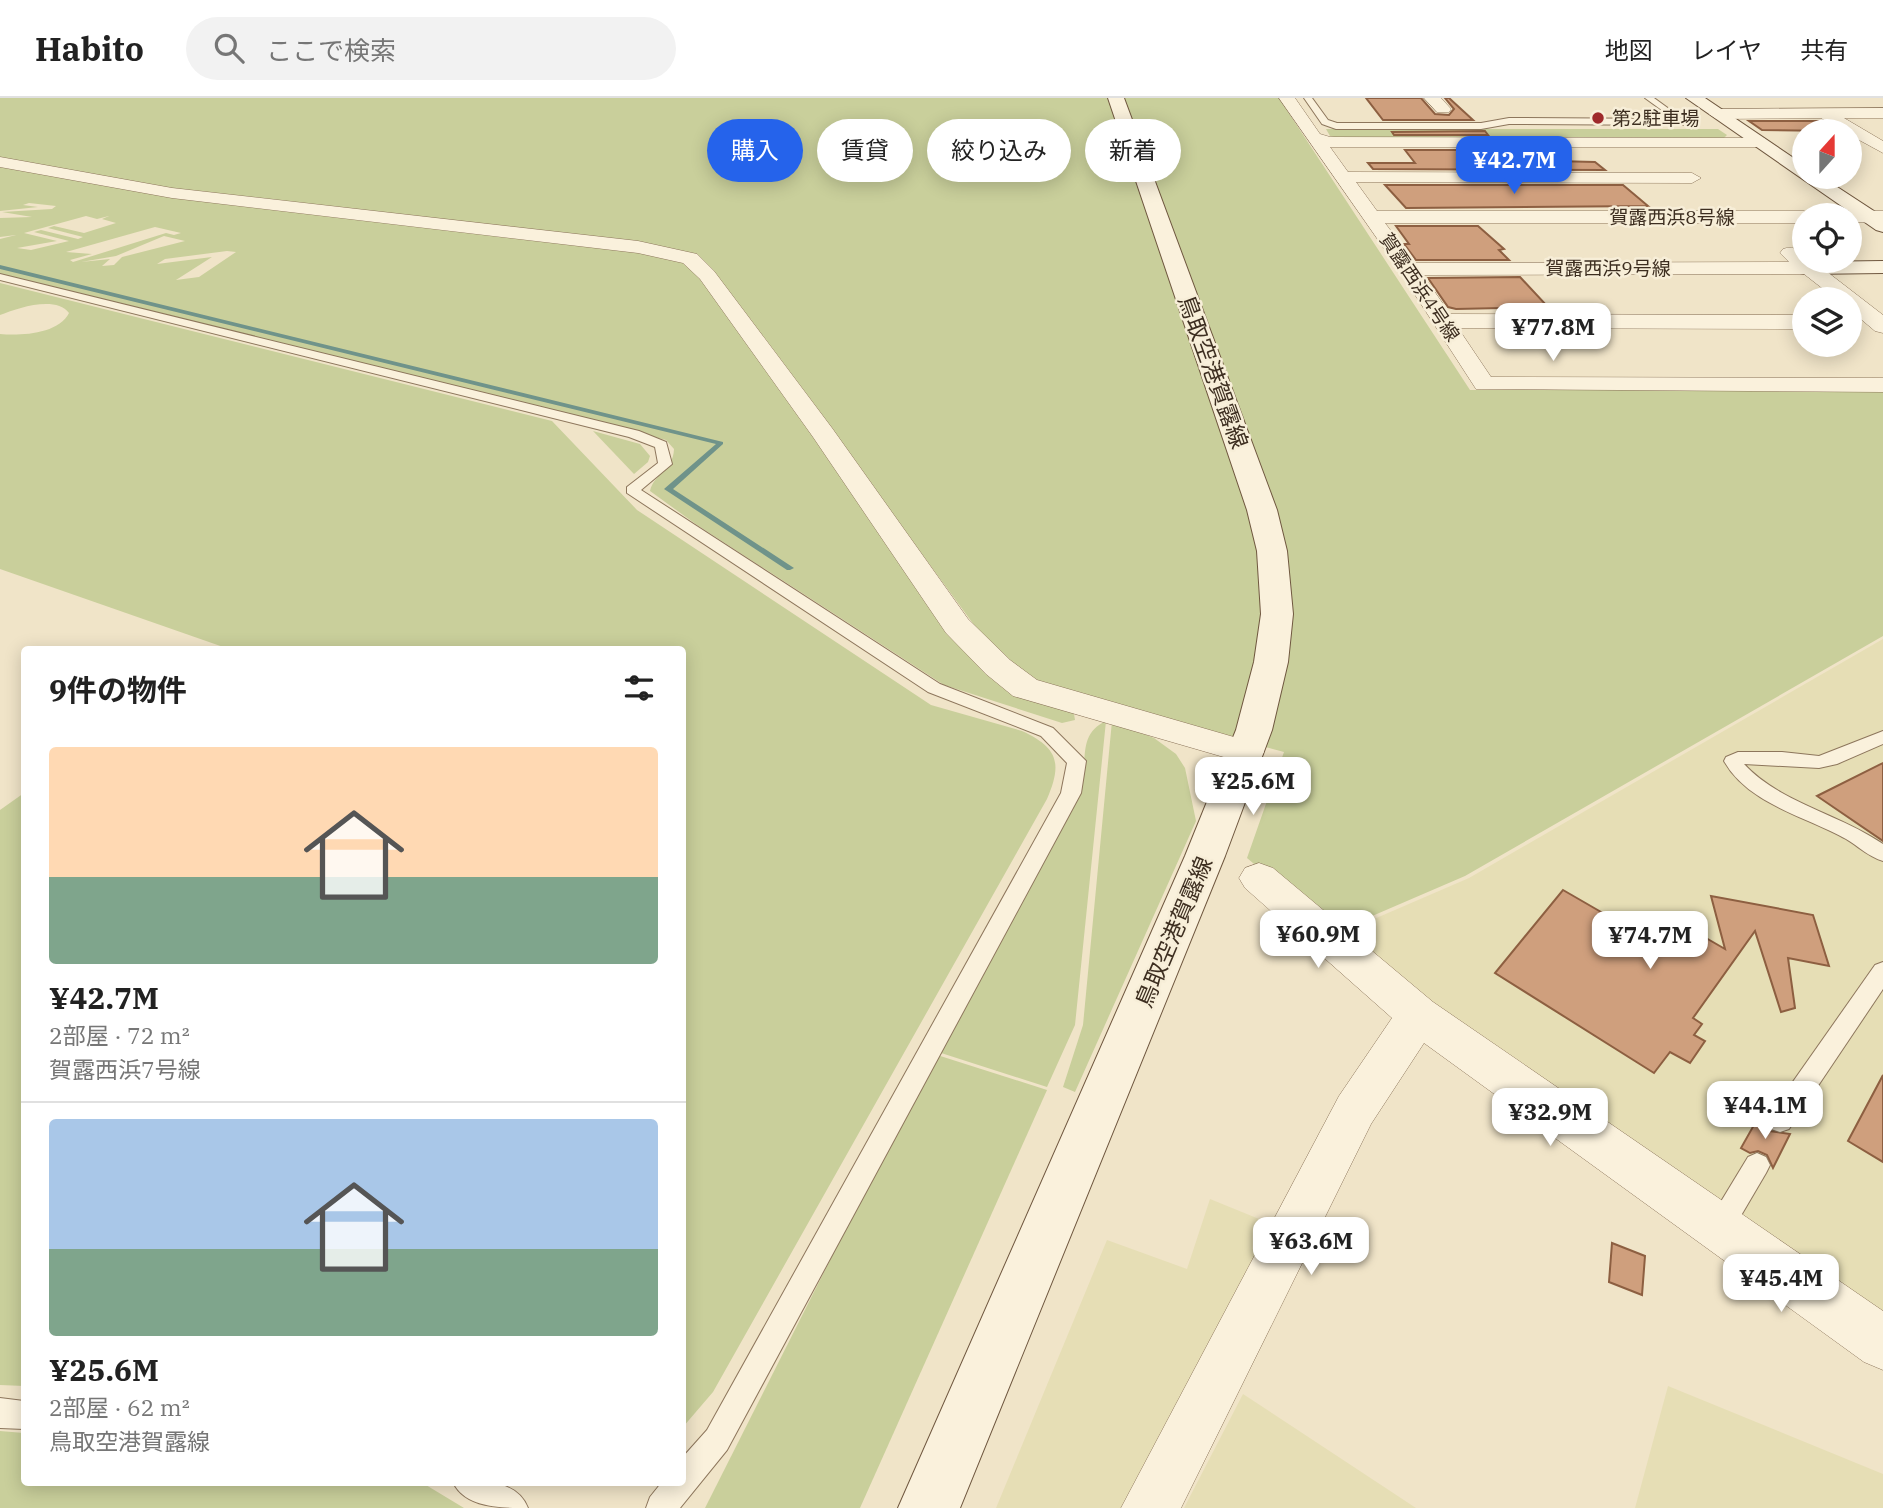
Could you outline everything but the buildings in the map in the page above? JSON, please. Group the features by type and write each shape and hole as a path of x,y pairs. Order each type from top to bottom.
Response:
{"main road":[{"name":"鳥取空港賀露線","path":"929,1508 1147,996 1246,752 1262,706 1275,638 1276,593 1268,531 1116,98"},
{"path":"1694,98 1792,165"},
{"path":"1827,189 1871,219"},
{"path":"1862,267 1883,267"}],"street":[{"name":"賀露西浜4号線","path":"1287,98 1408,269 1484,384 1883,385"},
{"path":"1799,98 1883,148"},
{"path":"1717,114 1883,113"},
{"path":"1319,140 1759,142"},
{"path":"1483,142 1517,177"},
{"path":"1343,177 1517,177 1697,182 1648,143"},
{"path":"0,162 172,193 638,247 690,258 707,275 824,433 957,626 998,667 1025,688 1246,752"},
{"path":"1723,201 1792,255"},
{"name":"賀露西浜8号線","path":"1372,217 1792,217"},
{"name":"賀露西浜9号線","path":"1408,269 1792,268"},
{"path":"1814,273 1832,287"},
{"path":"1862,309 1881,323"},
{"path":"1443,321 1792,322"},
{"path":"1862,322 1881,323"},
{"path":"1259,878 1418,1015 1883,1343"},
{"path":"1150,1508 1355,1110 1418,1015"}],"lane":[{"path":"1308,98 1325,122 1336,126 1481,126 1509,121 1684,121 1649,98"},
{"path":"0,277 634,434 661,445 665,464 632,490 934,688 1047,732 1077,761 1071,793 718,1440 686,1477"},
{"path":"1883,737 1830,760 1819,762 1771,758 1733,761 1738,771 1785,802 1853,834 1883,854"},
{"path":"1780,1121 1883,971"},
{"path":"1720,1227 1757,1165"},
{"path":"0,1413 21,1415"},
{"path":"475,1486 513,1508"},
{"path":"661,1508 679,1486"}],"shaded area":[{"path":"1883,639 1883,1330 1337,935 1469,878"},
{"path":"1210,1199 1284,1229 1136,1508 996,1508 1107,1240 1187,1269"},
{"path":"1668,1386 1883,1474 1883,1508 1635,1508"},
{"path":"1243,1394 1416,1508 1184,1508"}],"green space":[{"path":"0,98 1279,98 1470,390 1883,390 1883,636 1465,876 1335,932 1247,858 1284,752 1036,686 991,648 827,425 694,257 170,190 0,159"},
{"path":"1326,129 1718,129 1727,135 1724,138 1338,138 1330,136"},
{"path":"0,165 672,256 694,268 947,626 1068,709 1074,714 1075,720 1062,723 944,685 697,525 650,491 673,456 674,449 666,440 0,275 0,239 16,235 0,237 0,218 32,217 2,212 52,209 56,206 29,203 23,205 38,207 0,211","holes":["86,216 97,219 109,216 102,219 116,223 84,233 54,226 48,228 83,237 78,239 41,230 34,232 69,241 31,250 17,248 57,241 24,233","155,227 181,233 166,233 73,262 70,260 92,254 66,252","164,236 185,241 122,257 114,265 102,266 110,259 81,262 116,256","227,251 236,252 199,277 176,280 212,257 157,264 165,259"]},
{"path":"0,283 552,421 637,510 931,705 1022,731 1044,744 1050,751 1054,758 1055,776 1047,799 713,1392 686,1424 686,646 220,646 0,569 0,334 28,334 48,329 64,320 69,313 63,308 46,304 0,315"},
{"path":"593,431 640,444 650,456 648,462 634,474"},
{"path":"1106,721 1075,1025 1047,1087 938,1052 1084,770 1090,735"},
{"path":"1112,721 1154,738 1176,754 1185,768 1196,821 1075,1092 1063,1087 1083,1025"},
{"path":"21,795 21,1386 0,1385 0,810"},
{"path":"934,1054 1047,1090 860,1508 705,1508"},
{"path":"0,1431 21,1433 21,1486 428,1486 464,1508 0,1508"}],"waterway":[{"path":"0,267 721,443 668,489 790,568"}],"place":[{"name":"第2駐車場","path":"1598,118"}]}
